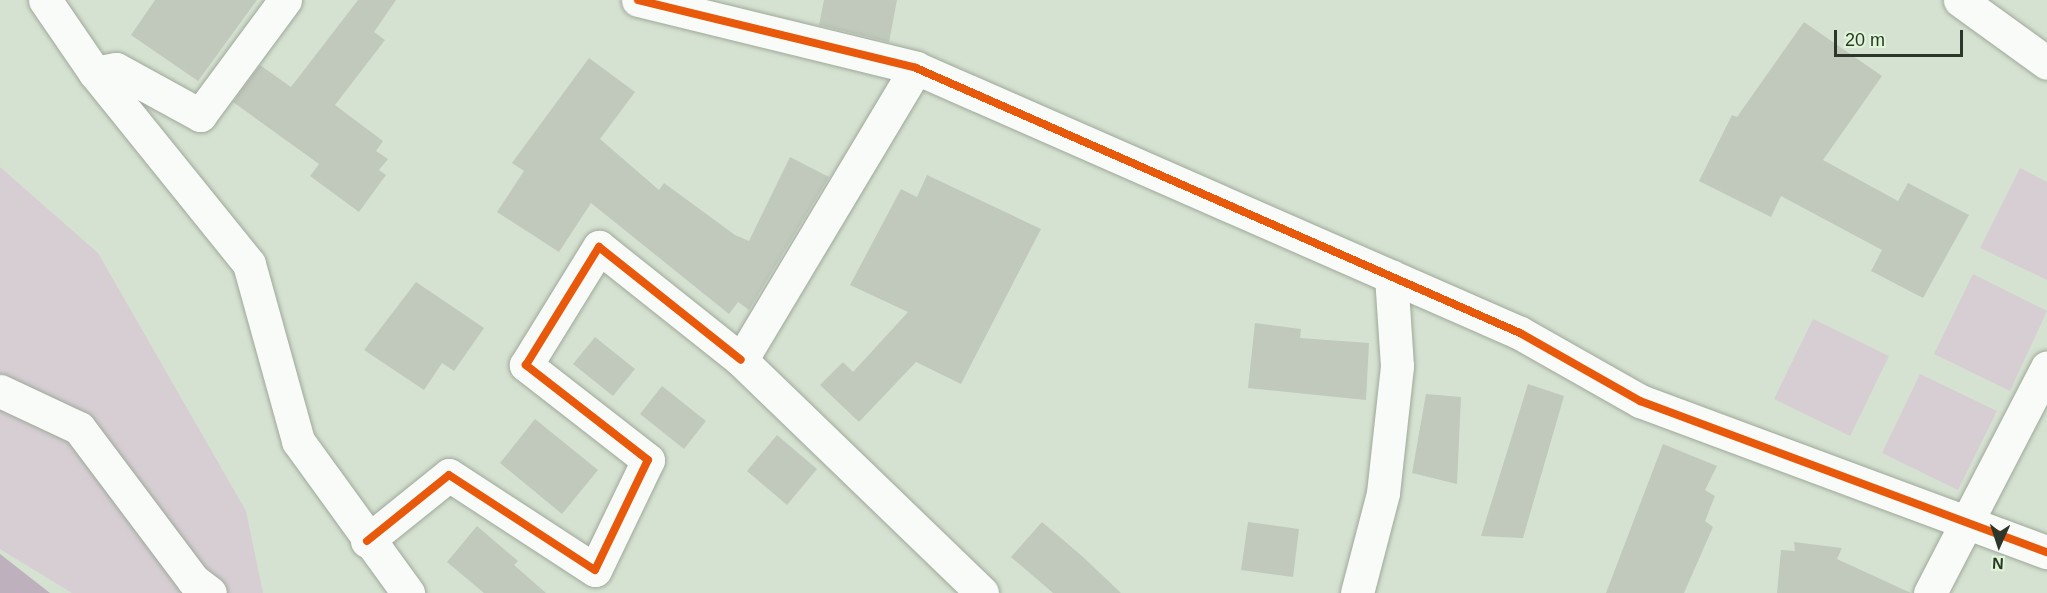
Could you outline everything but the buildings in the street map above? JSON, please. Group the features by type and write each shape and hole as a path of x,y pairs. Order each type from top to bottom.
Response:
{"street":[{"path":"45,0 95,73 249,264 298,441 367,541 408,593"},
{"path":"95,73 116,69 200,115 285,0"},
{"path":"638,0 916,68 1520,333 1640,401 2047,552"},
{"path":"1960,0 2047,63"},
{"path":"741,360 916,68"},
{"path":"367,541 448,475 595,570 648,460 526,365 599,247 741,360 982,593"},
{"path":"1357,593 1383,493 1396,377 1391,276"},
{"path":"1930,593 1964,522 2047,367"},
{"path":"0,391 79,428 193,580 210,593"}],"shaded area":[{"path":"0,167 98,253 246,511 263,593 72,593 0,549"},
{"path":"2020,168 2047,182 2047,280 1980,248"},
{"path":"1973,274 2047,311 2010,391 1934,354"},
{"path":"1813,319 1889,356 1850,436 1774,399"},
{"path":"1920,374 1997,411 1958,490 1882,453"},
{"path":"0,554 50,593 0,593"}],"cycle path":[{"path":"638,0 916,68 1520,333 1640,401 2047,552"},
{"path":"367,541 449,475 595,570 648,460 526,365 599,247 741,360"}]}
